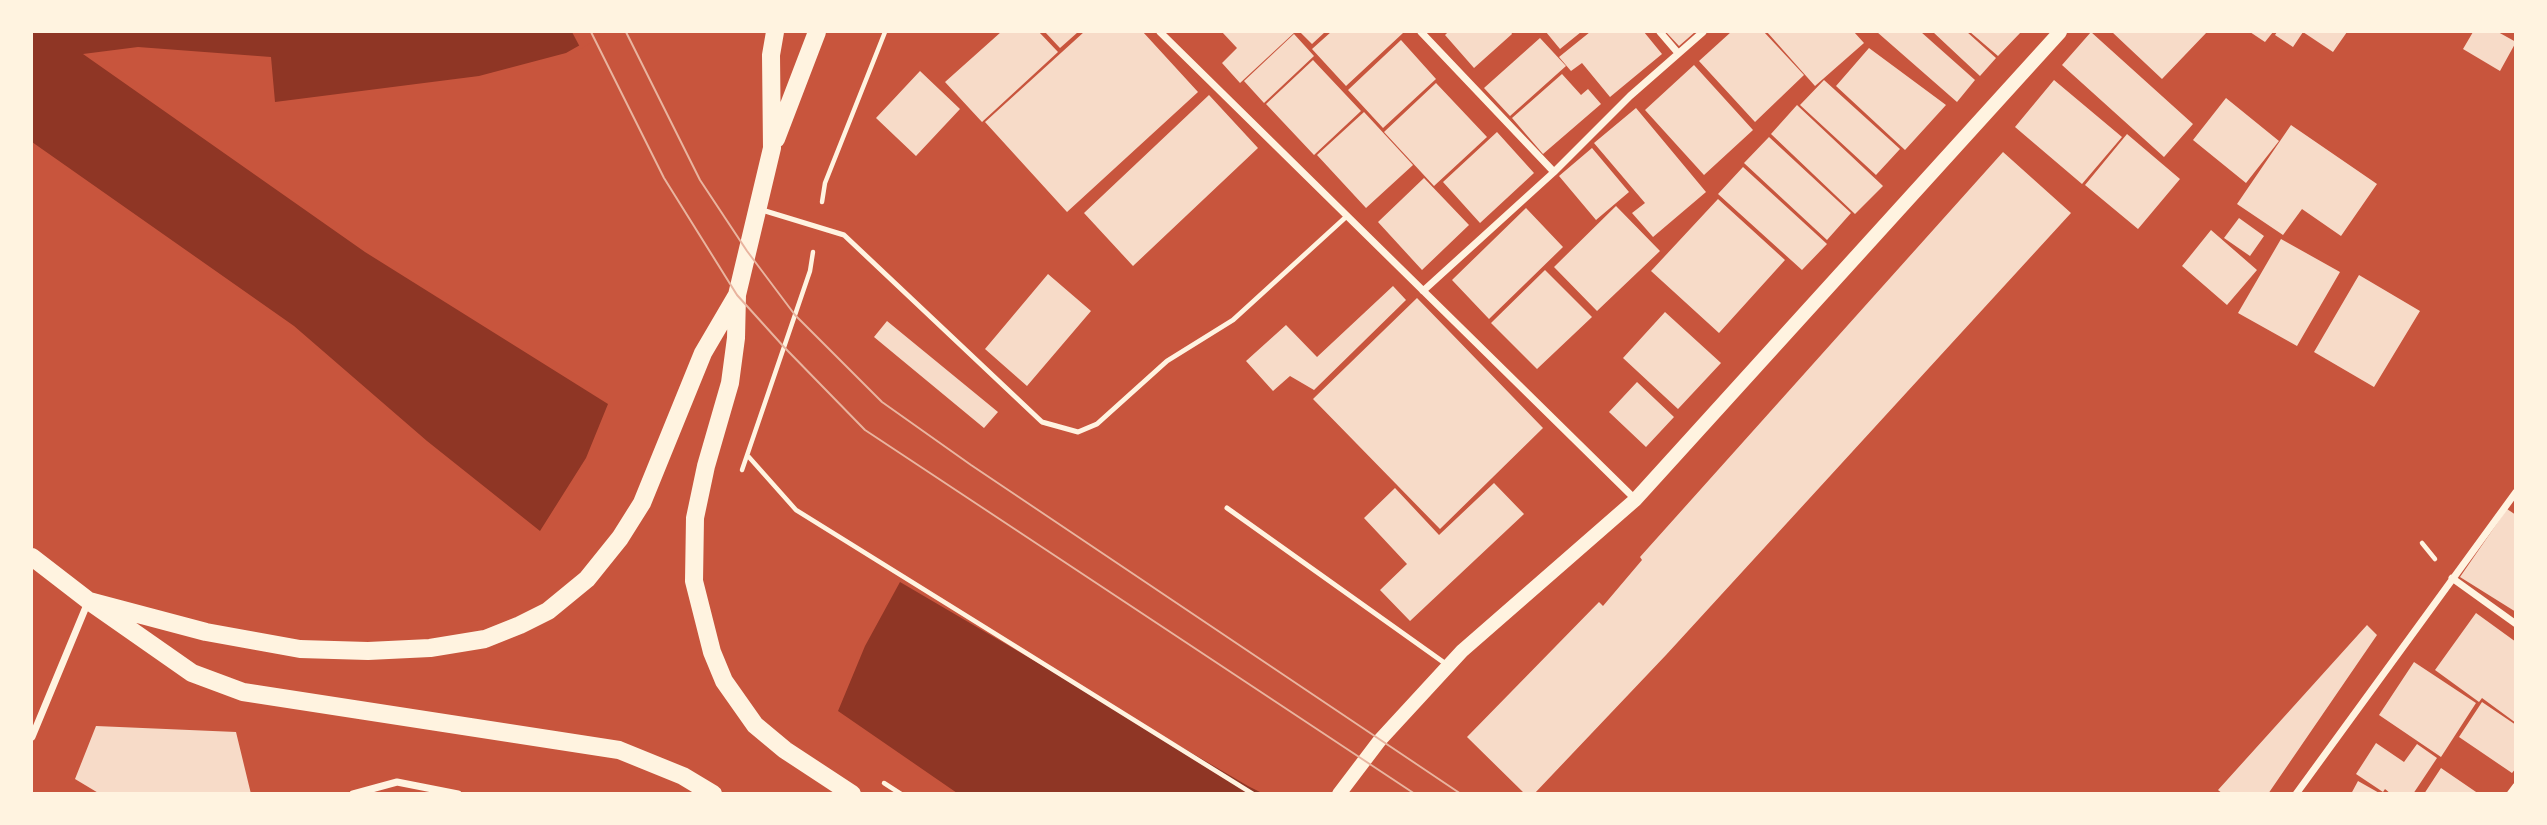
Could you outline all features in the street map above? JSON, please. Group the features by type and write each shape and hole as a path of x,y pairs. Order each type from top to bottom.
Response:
{"main road":[{"path":"772,148 771,55 775,32"},
{"path":"817,32 772,148 737,295 736,338 730,383 706,466 695,518 694,581 724,681 755,724 785,750 852,793"},
{"path":"1339,793 1364,761 1471,642 1636,500 2060,32"},
{"path":"89,601 206,632 300,649 368,651 430,648 485,639 520,625 548,611 587,579 620,538 647,491 703,353 737,295"},
{"path":"32,557 89,601 192,673 243,692 619,750 683,776 713,793"}],"street":[{"path":"1160,32 1636,500"},
{"path":"1421,32 1554,172"},
{"path":"1660,32 1678,53"},
{"path":"1423,290 1554,172 1630,96 1703,32"},
{"path":"2296,793 2515,492"},
{"path":"2452,578 2515,624"},
{"path":"32,737 89,601"},
{"path":"353,793 397,782 458,793"},
{"path":"2510,793 2515,786"}],"lane":[{"path":"758,209 844,235 1042,422 1078,432 1097,424 1167,361 1233,320 1347,216"},
{"path":"1227,508 1449,666"}],"path":[{"path":"740,477 773,382"},
{"path":"748,456 796,510 1253,793"}],"shaded area":[{"path":"32,32 603,32 566,53 479,76 275,102 271,57 138,47 83,54 365,252 608,404 586,458 540,531 427,441 294,326 32,142"},
{"path":"900,582 1262,793 957,793 838,711 865,646"}],"pier":[{"path":"572,32 607,32 581,49"}],"building":[{"path":"1001,32 1039,32 1058,52 982,122 945,82"},
{"path":"1045,32 1078,32 1060,48"},
{"path":"1084,32 1143,32 1198,92 1067,212 985,122"},
{"path":"1222,32 1295,32 1240,83 1222,63 1237,48"},
{"path":"1300,32 1325,32 1312,44"},
{"path":"1331,32 1403,33 1346,86 1312,49"},
{"path":"1448,32 1512,34 1474,68 1445,35"},
{"path":"1546,32 1581,32 1560,49"},
{"path":"1590,32 1644,32 1662,54 1610,97 1582,63 1571,71 1559,57"},
{"path":"1666,32 1695,32 1679,46"},
{"path":"1731,32 1764,32 1804,75 1755,122 1699,61"},
{"path":"1767,32 1854,32 1864,43 1815,86"},
{"path":"1877,32 1921,32 1975,80 1957,102"},
{"path":"1933,32 1967,32 1996,58 1980,76"},
{"path":"1970,32 2021,32 1998,56"},
{"path":"2091,32 2193,124 2164,157 2062,65"},
{"path":"2112,32 2207,32 2162,79"},
{"path":"2250,32 2273,32 2265,42"},
{"path":"2277,32 2303,32 2293,47 2275,35"},
{"path":"2303,32 2347,32 2333,52"},
{"path":"2473,32 2498,32 2516,42 2500,71 2463,49"},
{"path":"1294,34 1314,56 1264,103 1244,81"},
{"path":"1540,38 1566,66 1510,116 1484,88"},
{"path":"1401,40 1436,79 1383,128 1348,90"},
{"path":"1869,48 1946,105 1905,150 1836,86"},
{"path":"1313,60 1361,111 1314,155 1266,104"},
{"path":"1694,65 1753,130 1704,175 1645,110"},
{"path":"920,71 960,109 916,156 876,118"},
{"path":"1562,74 1581,95 1588,89 1601,104 1543,154 1512,118"},
{"path":"1824,80 1900,149 1876,175 1800,105"},
{"path":"2054,80 2122,137 2082,184 2015,127"},
{"path":"1436,83 1487,137 1434,186 1384,132"},
{"path":"1209,95 1258,148 1133,266 1084,213"},
{"path":"2226,98 2279,141 2246,183 2193,140"},
{"path":"1797,105 1883,186 1855,214 1771,134"},
{"path":"1636,108 1706,192 1653,237 1632,213 1645,203 1594,143"},
{"path":"1364,112 1413,165 1366,208 1317,155"},
{"path":"2291,125 2377,184 2341,236 2302,209 2283,235 2237,204"},
{"path":"1497,132 1534,173 1480,223 1443,182"},
{"path":"2127,134 2180,179 2138,229 2085,185"},
{"path":"1769,137 1851,213 1827,240 1744,163"},
{"path":"1592,148 1629,192 1596,220 1559,176"},
{"path":"2003,152 2071,213 1666,655 1534,794 1525,794 1467,737 1599,602 1603,606 1642,560 1640,557"},
{"path":"1743,167 1827,244 1802,270 1718,194"},
{"path":"1424,178 1469,225 1422,270 1378,222"},
{"path":"1718,199 1785,260 1719,333 1651,271"},
{"path":"1616,206 1660,251 1597,311 1554,267"},
{"path":"1526,208 1563,247 1489,319 1452,280"},
{"path":"2239,218 2264,236 2250,256 2224,238"},
{"path":"2211,230 2257,270 2227,305 2182,266"},
{"path":"2281,239 2340,272 2297,346 2238,313"},
{"path":"1545,270 1592,317 1537,369 1491,323"},
{"path":"1048,274 1091,311 1027,386 985,349"},
{"path":"2359,275 2420,311 2374,387 2314,352"},
{"path":"1393,286 1406,300 1314,390 1290,376 1273,391 1246,361 1286,325 1317,357"},
{"path":"1417,298 1543,428 1440,529 1313,399"},
{"path":"1665,312 1721,363 1678,409 1623,358"},
{"path":"887,321 998,412 984,428 874,337"},
{"path":"1637,382 1674,417 1646,447 1609,412"},
{"path":"1494,483 1524,514 1410,621 1380,590 1407,564 1364,518 1395,488 1439,535"},
{"path":"2507,509 2516,515 2516,612 2460,577"},
{"path":"2476,613 2516,642 2516,723 2482,698 2479,702 2435,670"},
{"path":"2367,625 2377,635 2268,794 2223,794 2218,790"},
{"path":"2414,662 2476,703 2441,757 2379,715"},
{"path":"2482,702 2516,725 2516,768 2512,773 2459,737"},
{"path":"96,726 236,732 251,794 100,794 75,779"},
{"path":"2376,743 2404,762 2417,744 2437,758 2413,794 2391,794 2385,789 2383,792 2356,774"},
{"path":"2441,768 2479,794 2424,794"},
{"path":"2358,781 2381,794 2351,794"}],"tram line":[{"path":"591,32 664,178 737,295 865,430 1415,794"},
{"path":"626,32 700,180 747,251 795,315 882,402 971,465 1461,794"}]}
